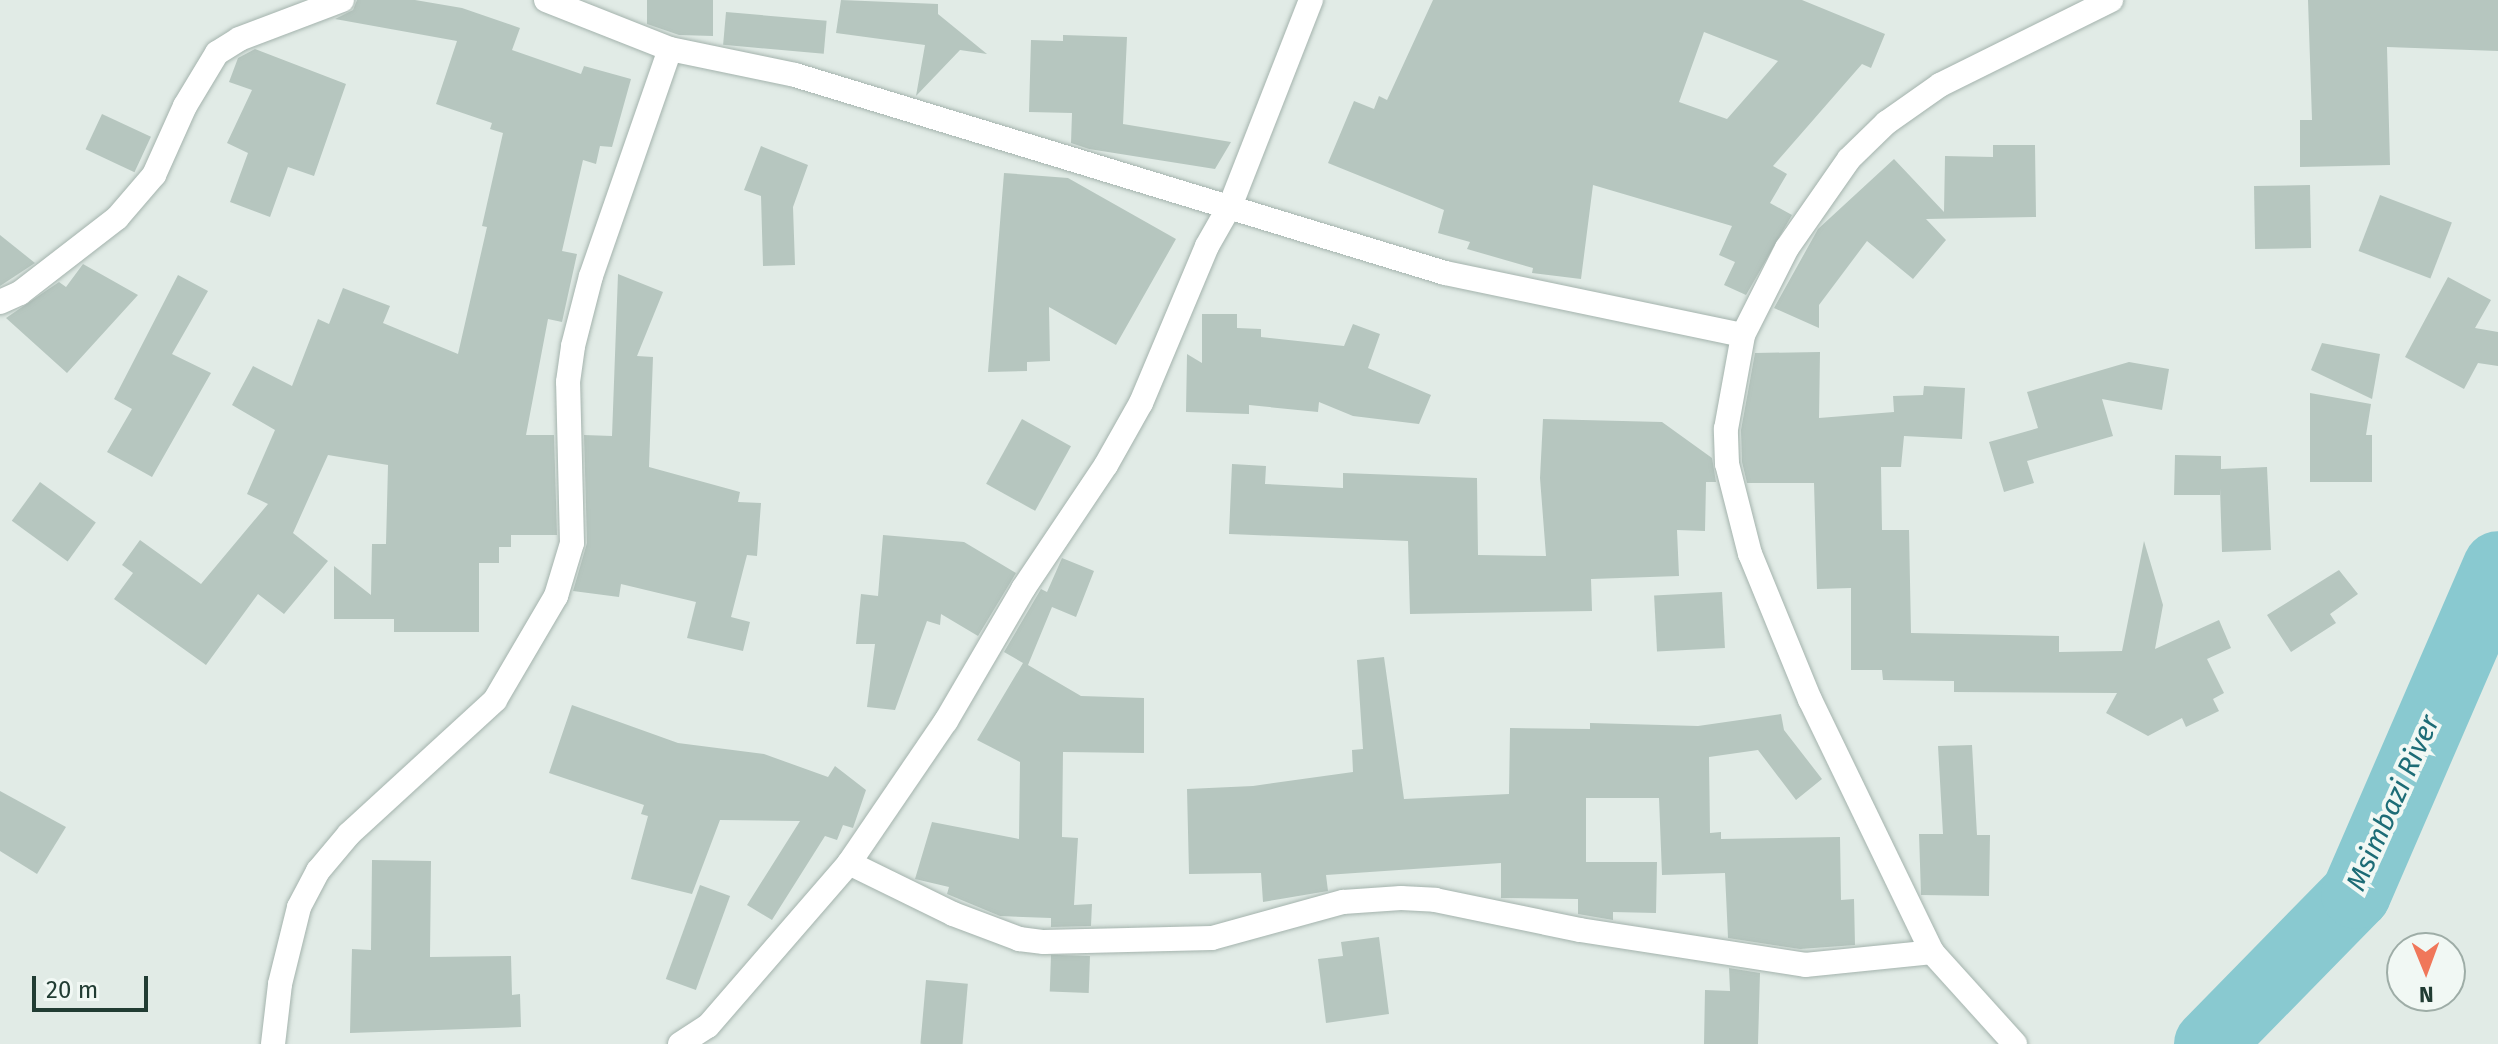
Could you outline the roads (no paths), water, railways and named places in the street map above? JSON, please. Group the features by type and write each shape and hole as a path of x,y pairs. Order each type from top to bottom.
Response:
{"street":[{"path":"0,302 73,254 136,197 154,175 185,106 217,53 239,39 342,0"},
{"path":"546,0 581,6 670,49 795,75 1032,149 1231,204 1445,273 1743,335"},
{"path":"680,1044 708,1026 849,863 946,721 1023,589 1113,453 1141,403 1207,246 1231,204 1311,0"},
{"path":"2015,1044 1932,952 1810,700 1750,554 1727,464 1726,429 1743,335 1787,248 1849,159 1886,123 1940,85 2111,0"},
{"path":"273,1044 280,984 299,907 318,871 349,834 495,700 556,596 572,543 568,382 573,346 591,276 670,49"},
{"path":"849,863 953,914 1019,939 1044,942 1212,938 1343,902 1401,898 1435,900 1580,930 1805,965 1932,952"}],"waterway":[{"name":"Msimbazi River","path":"2209,1044 2356,894 2498,566"}]}
